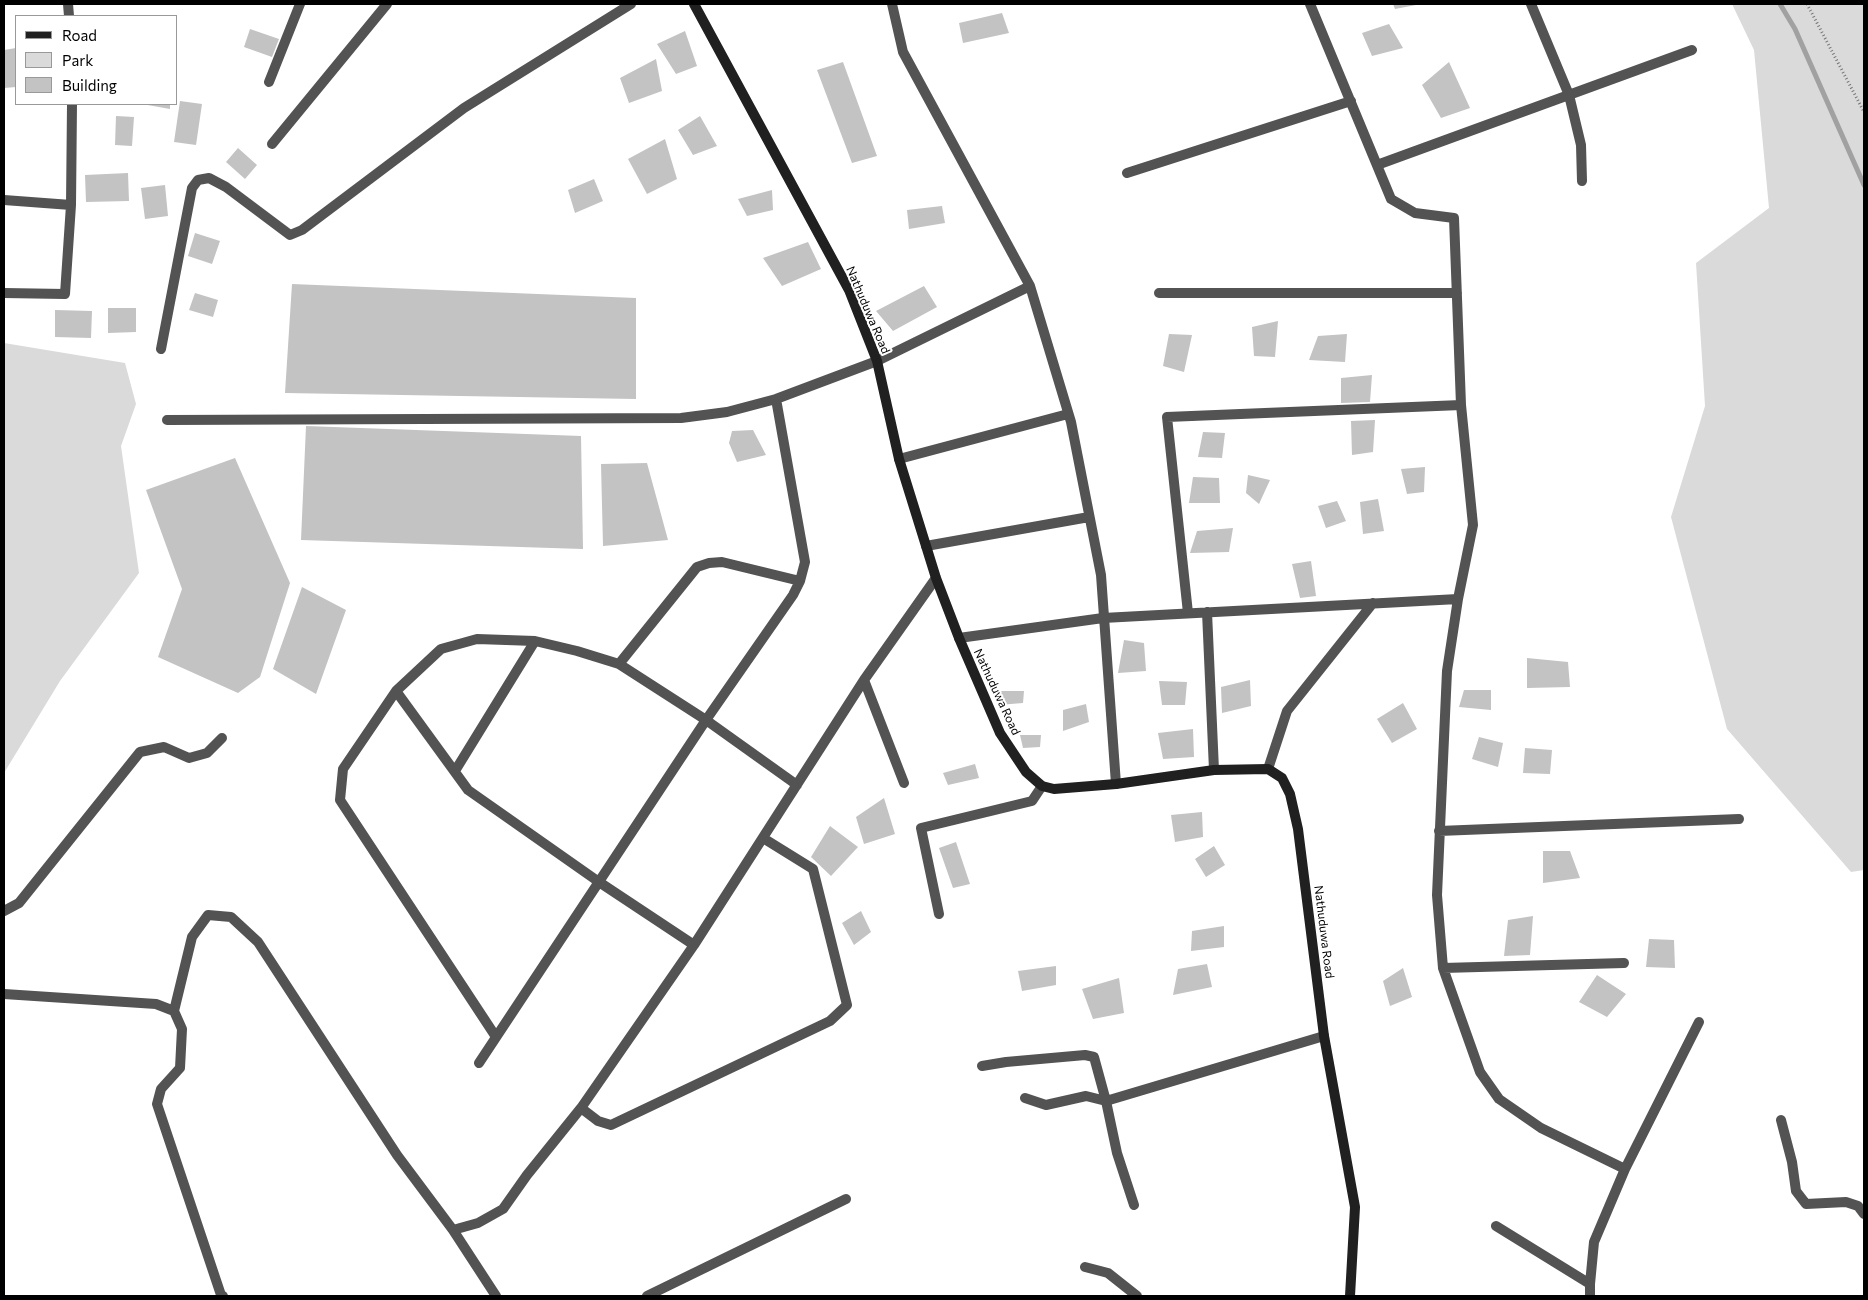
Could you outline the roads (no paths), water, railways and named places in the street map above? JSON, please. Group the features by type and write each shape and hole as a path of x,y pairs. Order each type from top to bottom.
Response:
{"street":[{"path":"269,82 300,4"},
{"path":"272,144 387,4"},
{"path":"160,349 192,188 198,180 209,178 226,188 290,235 302,230 464,108 631,4"},
{"name":"Nathuduwa Road","path":"694,4 849,290 877,361 900,459 936,578 959,638 1000,733 1026,772 1042,786"},
{"path":"892,4 903,52 1030,286 1068,414 1101,575 1116,784"},
{"path":"1310,4 1352,101 1390,199 1415,213 1454,218 1461,405 1473,526 1458,599 1447,671 1437,895 1443,968 1480,1072 1499,1098 1541,1128 1625,1169"},
{"path":"1531,4 1568,95 1581,145 1582,181"},
{"path":"1377,165 1692,50"},
{"path":"1127,174 1352,101"},
{"path":"4,292 65,294 71,205 72,105"},
{"path":"4,200 71,205"},
{"path":"168,420 681,418 727,412 776,399 877,361 1030,286"},
{"path":"1159,293 1457,293"},
{"path":"479,1064 706,720 793,595 800,581 805,562 776,399"},
{"path":"1188,613 1167,417 1461,405"},
{"path":"900,459 1068,414"},
{"path":"926,546 1089,517"},
{"path":"619,664 697,567 709,563 722,562 800,581"},
{"path":"453,1230 478,1223 503,1209 527,1175 581,1108 694,945 864,680 936,578"},
{"path":"959,638 1103,618 1458,599"},
{"path":"938,914 921,828 1032,801 1042,786 1054,789 1116,784 1214,770 1268,768 1287,712 1373,603"},
{"path":"1207,612 1214,770"},
{"path":"496,1037 340,800 343,769 396,691 441,649 476,640 535,641 619,664 706,720 797,785"},
{"path":"455,771 535,641"},
{"path":"864,680 904,783"},
{"path":"396,691 468,790 599,882 694,945"},
{"path":"4,911 19,903 140,752 164,747 189,758 207,753 222,738"},
{"name":"Nathuduwa Road","path":"1268,768 1282,778 1290,794 1298,829 1324,1036 1355,1207 1350,1296"},
{"path":"1439,831 1739,819"},
{"path":"581,1108 598,1121 611,1125 830,1021 847,1005 813,869 763,838"},
{"path":"223,1296 221,1295 157,1104 161,1088 180,1068 182,1029 174,1011 192,937 208,915 231,917 258,942 397,1155 453,1230 496,1296"},
{"path":"1443,968 1624,962"},
{"path":"4,994 156,1004 174,1011"},
{"path":"1590,1296 1594,1242 1625,1169 1699,1022"},
{"path":"1026,1098 1046,1105 1086,1096 1106,1101 1324,1036"},
{"path":"982,1066 1085,1055 1094,1058 1117,1152 1134,1205"},
{"path":"1781,1120 1792,1162 1796,1191 1806,1204 1846,1202 1862,1207"},
{"path":"647,1296 846,1198"},
{"path":"1496,1226 1590,1284"},
{"path":"1085,1266 1108,1273 1138,1296"}],"waterway":[{"path":"1780,4 1795,29 1864,185"}]}
